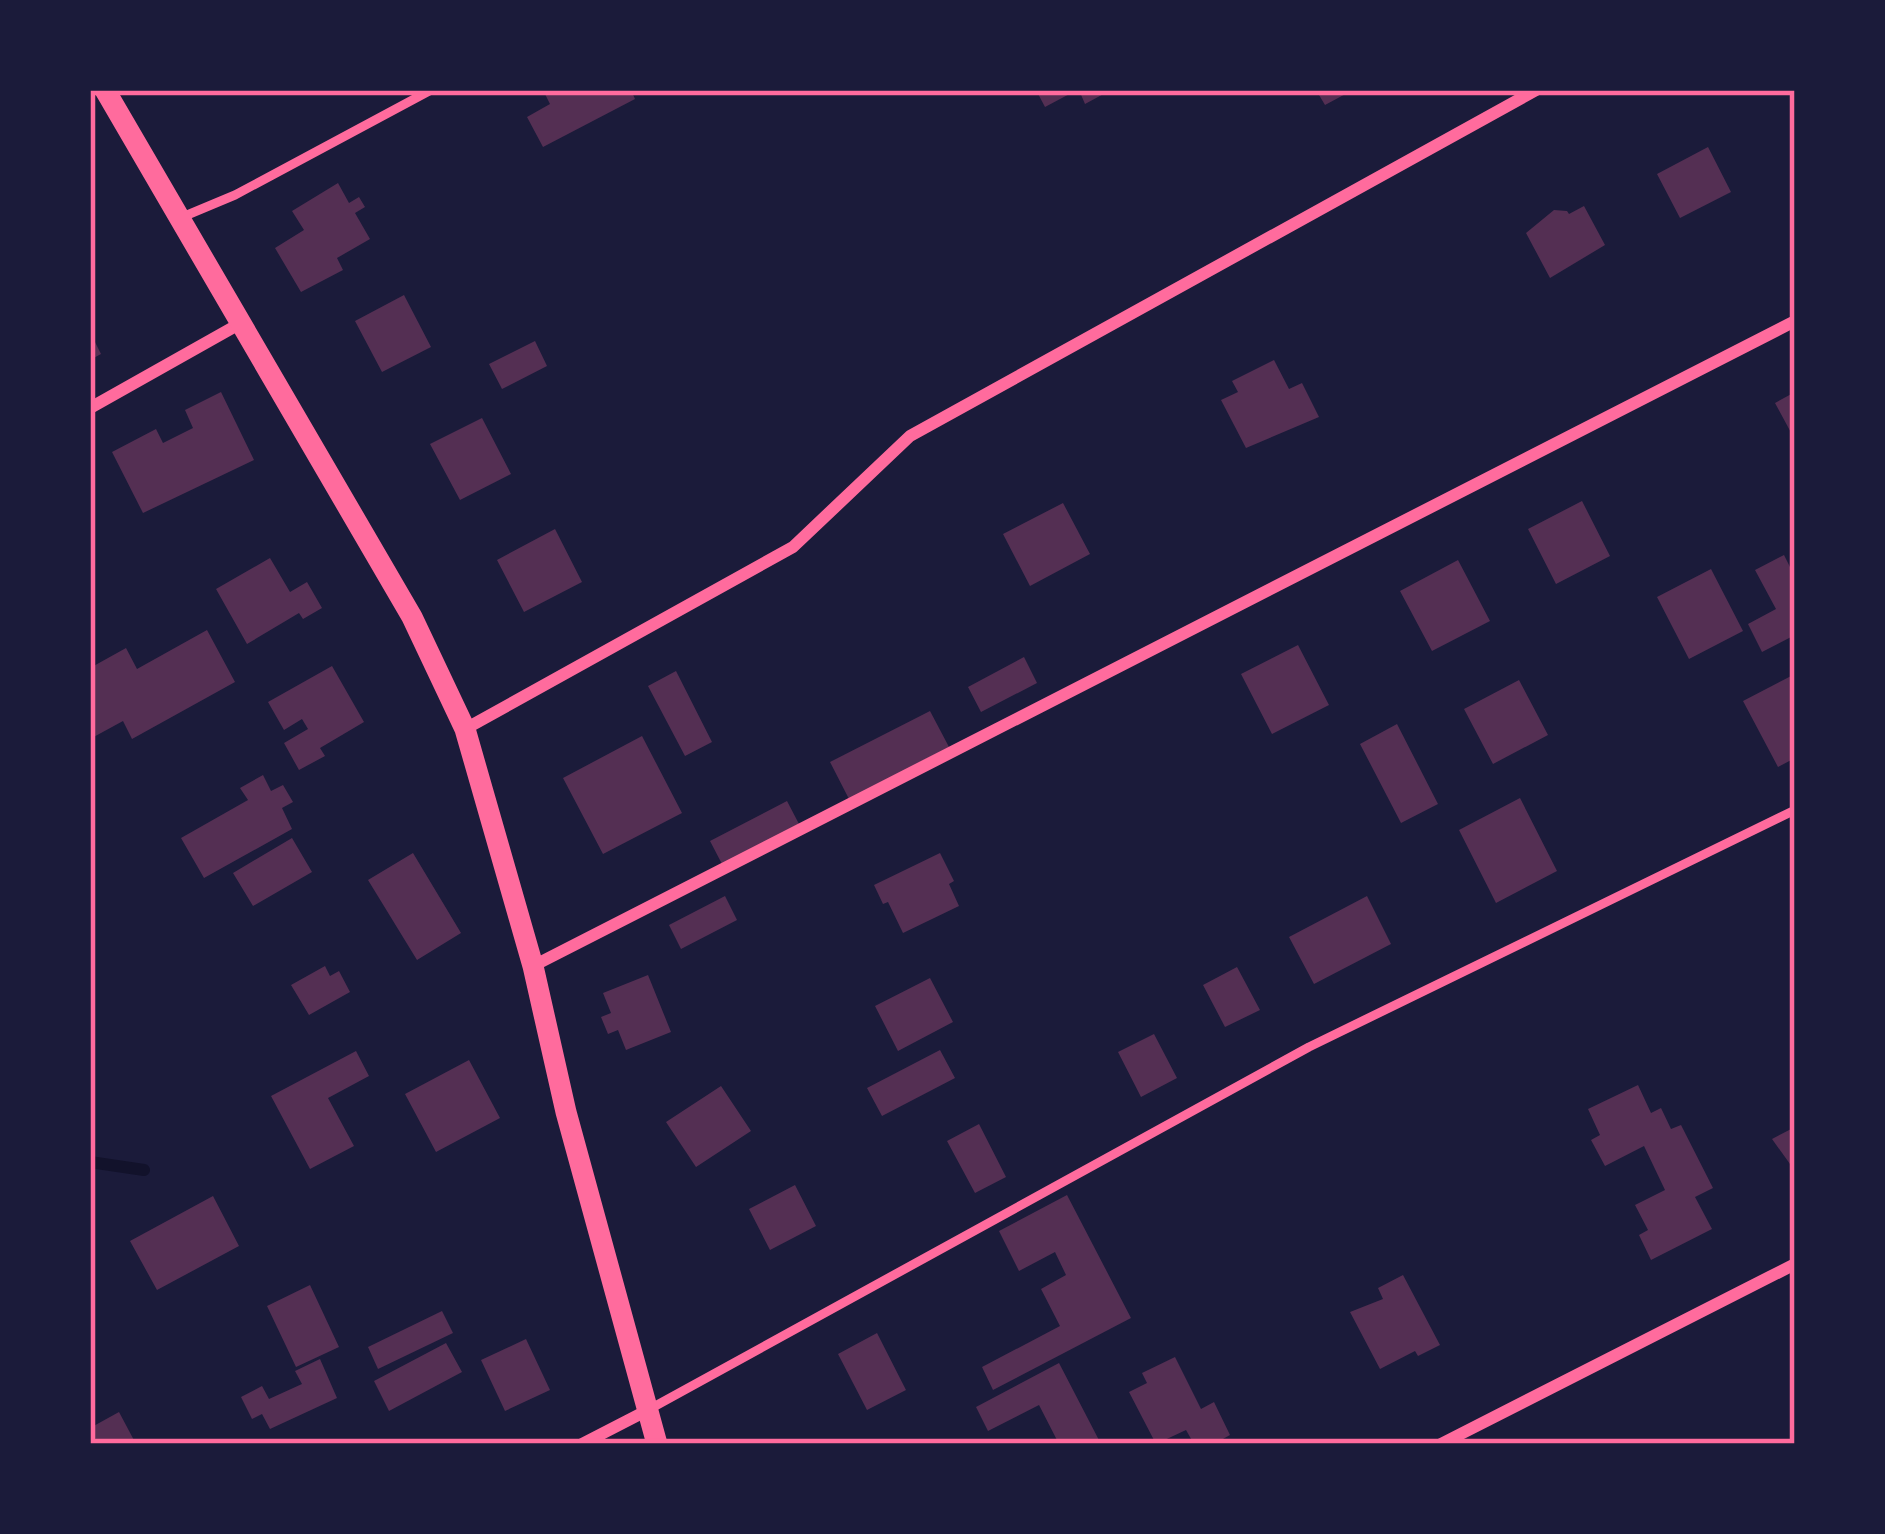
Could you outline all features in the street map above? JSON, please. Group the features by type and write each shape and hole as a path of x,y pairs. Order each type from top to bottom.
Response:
{"street":[{"path":"105,90 412,617 465,729 533,966 566,1112 657,1444"},
{"path":"465,729 793,547 910,436 1536,90"},
{"path":"533,966 1795,321"},
{"path":"90,408 241,323"},
{"path":"1441,1444 1795,1264"},
{"path":"582,1444 648,1411"}],"lane":[{"path":"179,218 236,195 431,90"},
{"path":"648,1411 1309,1047 1795,810"}],"building":[{"path":"543,90 631,90 635,99 543,147 527,117 550,104"},
{"path":"1036,90 1077,90 1045,107"},
{"path":"1079,90 1111,90 1085,104"},
{"path":"1316,90 1353,90 1325,105"},
{"path":"1708,147 1731,192 1680,218 1657,174"},
{"path":"338,183 349,203 359,197 365,207 355,213 370,239 337,258 343,270 301,292 275,248 304,230 292,211"},
{"path":"1584,206 1605,245 1550,278 1526,233 1554,210 1569,214"},
{"path":"404,295 431,347 382,372 355,321"},
{"path":"90,332 101,354 90,360"},
{"path":"535,341 547,366 502,389 489,364"},
{"path":"1274,360 1289,389 1302,383 1319,417 1246,448 1221,400 1238,392 1232,381"},
{"path":"221,392 254,460 143,513 112,452 156,429 163,443 193,428 185,410"},
{"path":"1795,392 1795,440 1775,403"},
{"path":"482,418 511,474 460,500 430,444"},
{"path":"1582,501 1610,556 1556,584 1528,529"},
{"path":"1063,503 1090,554 1030,586 1003,534"},
{"path":"555,529 582,582 524,612 497,560"},
{"path":"1784,555 1795,577 1795,635 1762,652 1748,624 1776,609 1755,570"},
{"path":"270,558 290,592 307,582 322,608 303,619 299,613 247,644 216,589"},
{"path":"1458,560 1490,621 1432,651 1400,591"},
{"path":"1711,569 1743,631 1689,659 1657,597"},
{"path":"207,630 235,682 132,739 123,721 90,739 90,668 126,648 137,669"},
{"path":"1298,645 1329,705 1272,734 1241,674"},
{"path":"1024,657 1037,683 981,712 968,687"},
{"path":"332,666 364,722 320,748 325,756 299,770 284,743 308,729 302,719 284,730 268,702"},
{"path":"676,671 712,742 685,756 648,686"},
{"path":"1795,674 1795,758 1778,767 1743,701"},
{"path":"1519,680 1548,735 1493,764 1464,709"},
{"path":"930,711 949,747 849,799 830,762"},
{"path":"1397,724 1438,804 1401,823 1360,744"},
{"path":"642,736 682,813 603,854 563,778"},
{"path":"263,775 271,791 283,785 293,802 282,808 292,829 204,878 181,838 248,800 240,788"},
{"path":"1520,798 1557,871 1496,903 1459,830"},
{"path":"787,801 799,824 722,864 710,841"},
{"path":"292,838 312,872 253,906 233,873"},
{"path":"413,853 461,933 417,960 368,880"},
{"path":"940,853 954,881 949,884 959,906 903,933 874,885"},
{"path":"725,896 737,920 681,949 669,925"},
{"path":"1367,896 1391,944 1314,984 1289,937"},
{"path":"325,966 330,976 339,971 350,992 309,1015 291,985"},
{"path":"1237,967 1260,1010 1225,1027 1203,985"},
{"path":"648,975 671,1032 626,1050 618,1030 608,1034 601,1017 611,1013 603,993"},
{"path":"930,978 953,1022 898,1051 875,1006"},
{"path":"1154,1034 1177,1078 1141,1097 1118,1052"},
{"path":"940,1050 955,1078 882,1116 867,1088"},
{"path":"356,1051 369,1076 328,1098 354,1146 310,1169 271,1096"},
{"path":"469,1060 500,1118 436,1152 405,1094"},
{"path":"1638,1085 1651,1113 1661,1108 1671,1129 1681,1125 1713,1188 1695,1197 1712,1229 1651,1260 1639,1235 1648,1230 1635,1205 1665,1190 1644,1146 1605,1166 1591,1140 1600,1135 1588,1109"},
{"path":"721,1086 751,1131 696,1167 666,1122"},
{"path":"979,1124 1006,1177 975,1193 947,1141"},
{"path":"1795,1127 1795,1171 1772,1139"},
{"path":"795,1185 816,1226 770,1250 749,1209"},
{"path":"1067,1195 1131,1318 993,1390 982,1367 1060,1326 1041,1289 1066,1275 1055,1252 1019,1271 999,1231"},
{"path":"213,1196 239,1246 157,1290 130,1241"},
{"path":"1403,1275 1440,1345 1418,1356 1415,1351 1380,1369 1350,1312 1383,1299 1378,1288"},
{"path":"310,1285 339,1347 296,1367 267,1306"},
{"path":"442,1311 453,1333 378,1369 368,1347"},
{"path":"877,1333 906,1390 867,1410 838,1354"},
{"path":"526,1339 550,1390 505,1411 481,1360"},
{"path":"446,1343 462,1372 389,1411 374,1381"},
{"path":"1175,1357 1201,1409 1214,1402 1230,1435 1214,1444 1194,1444 1186,1430 1156,1444 1129,1392 1147,1383 1142,1373"},
{"path":"320,1359 337,1398 270,1429 262,1414 252,1419 241,1397 262,1386 269,1399 302,1384 295,1371"},
{"path":"1059,1363 1101,1444 1059,1444 1039,1405 988,1431 976,1407"},
{"path":"119,1412 136,1444 98,1444 90,1428"}],"waterway":[{"path":"90,1162 144,1170"}]}
